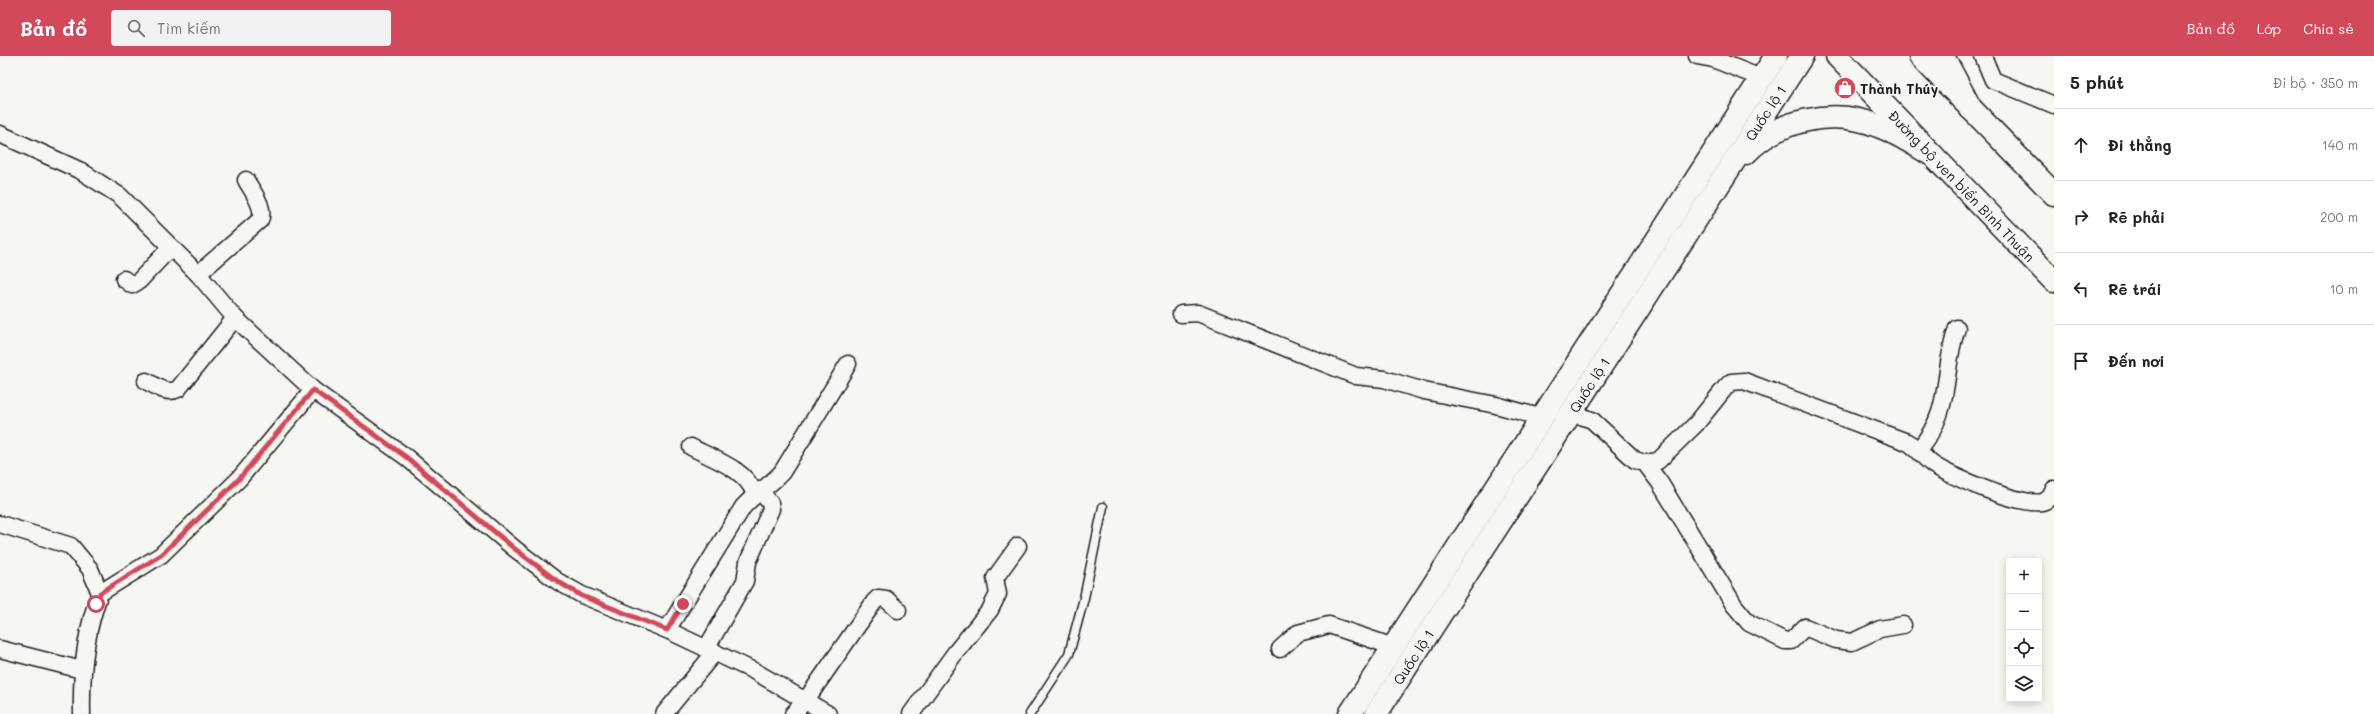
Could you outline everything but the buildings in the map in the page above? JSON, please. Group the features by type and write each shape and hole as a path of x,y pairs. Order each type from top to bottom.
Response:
{"main road":[{"name":"Quốc lộ 1","path":"1350,714 1776,56"},
{"name":"Quốc lộ 1","path":"1376,714 1802,56"},
{"name":"Đường bộ ven biển Bình Thuận","path":"1837,56 2054,281"},
{"path":"1920,56 2054,194"},
{"path":"1943,56 1971,109"},
{"path":"1723,177 1756,142 1786,126 1818,118 1848,118 1878,126 1932,155"}],"street":[{"path":"1697,56 1713,60 1761,78"},
{"path":"1983,56 1988,73 1993,80 2054,105"},
{"path":"0,134 81,171 120,196 198,274 235,318 313,390 406,457 515,549 557,581 582,596 667,630 710,651 806,700 828,714"},
{"path":"198,274 260,220 263,215 261,208 246,180"},
{"path":"124,279 132,285 139,281 170,247"},
{"path":"1181,314 1198,313 1356,376 1384,379 1424,391 1496,405 1543,418"},
{"path":"146,381 165,391 173,392 178,390 235,318"},
{"path":"1918,450 1929,438 1941,415 1957,328"},
{"path":"667,630 738,515 757,492 776,479 782,472 848,364"},
{"path":"1646,464 1658,461 1696,424 1725,388 1731,382 1737,381 1760,386 1825,413 1906,442 1918,450 1937,467 2011,499 2040,502 2044,501 2053,492"},
{"path":"82,714 82,670 92,614 100,593 161,555 239,479 313,390"},
{"path":"1572,413 1592,420 1635,460 1646,464 1660,483 1726,593 1749,623 1785,641 1791,641 1805,627 1836,640 1852,642 1880,629 1903,626"},
{"path":"664,714 710,651 745,581 748,562 771,509 770,503 757,492 744,476 691,447"},
{"path":"0,524 71,546 90,569 100,593"},
{"path":"911,714 955,653 990,610 998,594 995,578 1018,546"},
{"path":"794,714 806,700 878,598 886,599 898,610"},
{"path":"1280,648 1298,633 1329,625 1394,647"},
{"path":"0,649 82,670"}],"lane":[{"path":"1030,714 1059,670 1071,648 1084,598 1103,507"}],"place":[{"name":"Thành Thúy","path":"1845,88"}],"route":[{"path":"96,604 100,593 161,555 239,479 313,390 406,457 538,568 582,596 667,630 683,604"}]}
